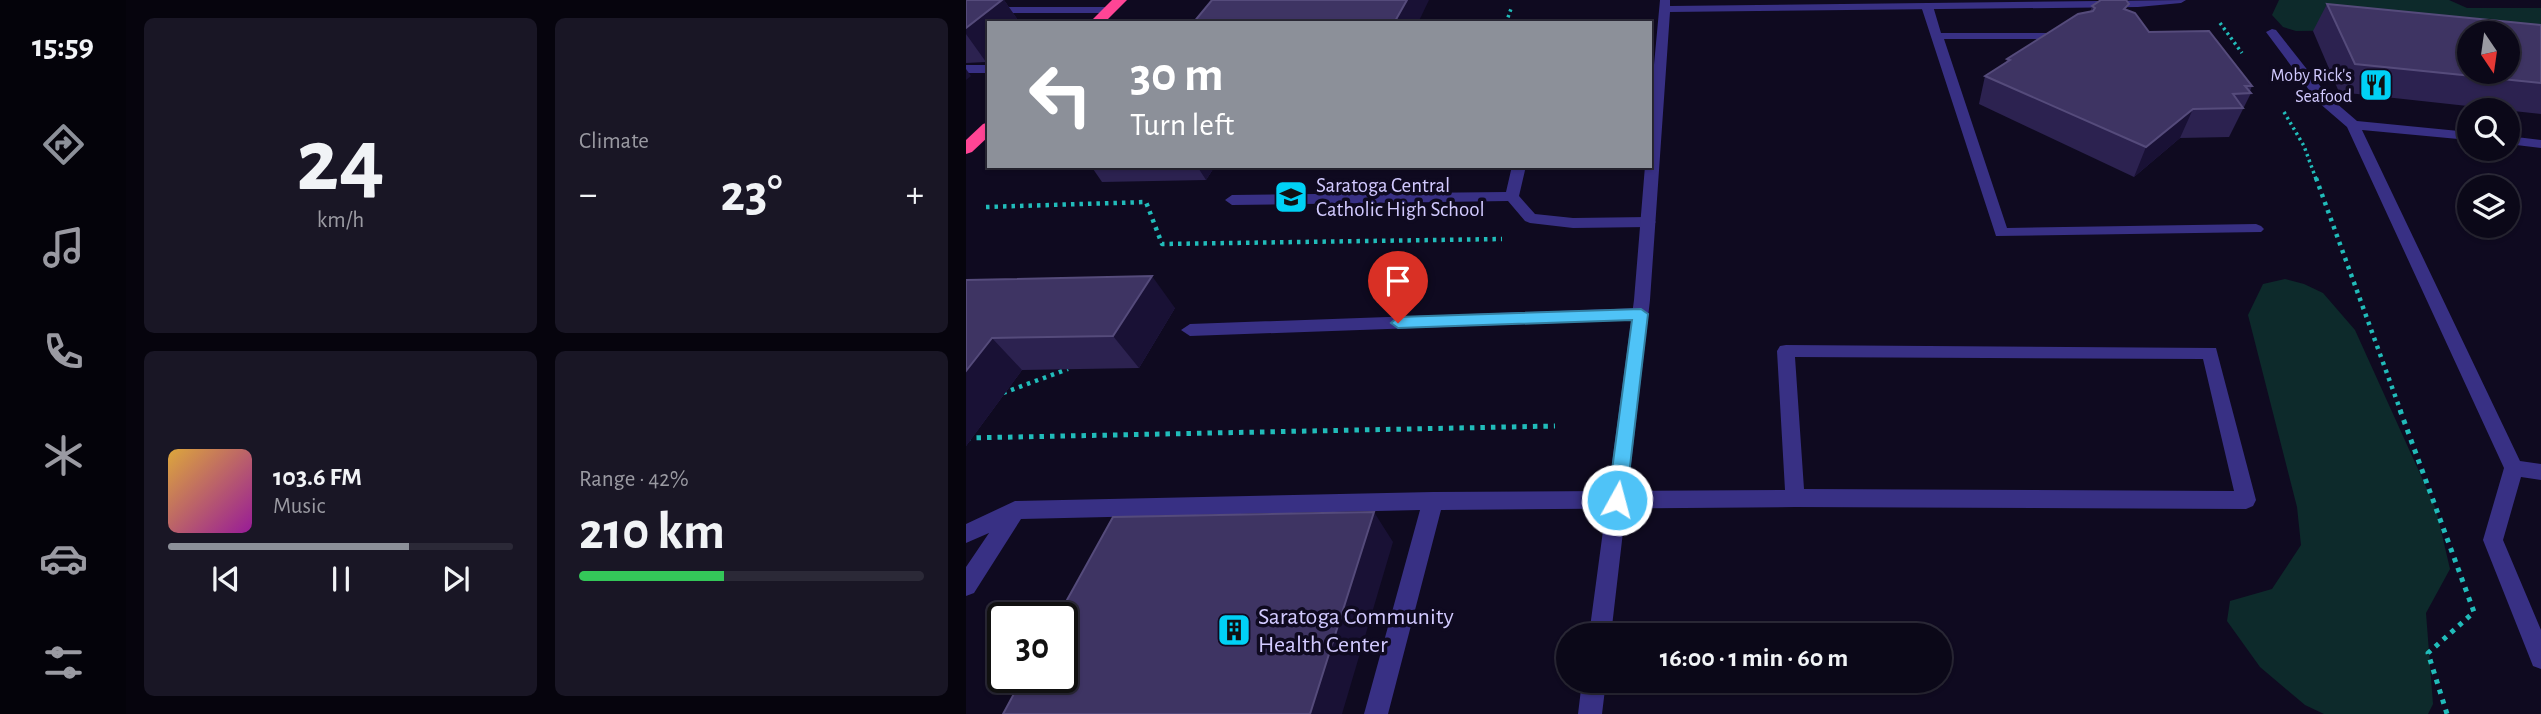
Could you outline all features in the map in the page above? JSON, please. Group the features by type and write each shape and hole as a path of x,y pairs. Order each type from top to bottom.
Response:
{"highway":[{"path":"1098,21 1115,5"},
{"path":"966,149 987,129"}],"street":[{"path":"1602,623 1641,314 1665,4 1927,6 2014,3 2138,4 2181,0"},
{"path":"966,10 1115,5"},
{"path":"1927,6 2001,233 2256,229"},
{"path":"2272,32 2323,99 2353,125 2514,468 2493,540 2541,658"},
{"path":"1937,36 2078,36"},
{"path":"966,69 987,69"},
{"path":"2353,125 2457,135"},
{"path":"2520,141 2541,144"},
{"path":"1512,196 1519,168"},
{"path":"1512,196 1530,218 1573,223 1648,222"},
{"path":"1232,200 1512,196"},
{"path":"1189,330 1641,314"},
{"path":"966,534 1015,510 1433,501 1795,498 2246,500 2210,353 1786,351 1795,498"},
{"path":"2514,468 2541,472"},
{"path":"1376,714 1433,501"},
{"path":"966,586 1015,510"},
{"path":"1590,714 1593,693"}],"path":[{"path":"1507,21 1512,6"},
{"path":"2220,23 2243,56"},
{"path":"2283,110 2304,146 2473,612 2428,653 2447,714"},
{"path":"991,397 1068,369"},
{"path":"966,438 1555,426"}],"green space":[{"path":"2279,0 2449,0 2467,8 2541,8 2541,28 2520,28 2520,21 2457,21 2457,29 2296,31 2283,27 2272,15"},
{"path":"2285,279 2323,293 2355,330 2436,509 2450,569 2426,613 2433,704 2428,714 2324,714 2305,705 2260,667 2227,621 2230,601 2272,589 2301,545 2297,507 2248,315 2263,284"}],"building":[{"path":"966,0 1002,0 966,28"},
{"path":"1212,0 1407,0 1395,21 1195,21"},
{"path":"2101,0 2126,0 2129,4 2124,9 2135,13 2149,32 2209,31 2252,86 2245,86 2251,93 2233,94 2243,108 2193,109 2146,147 1985,76 2078,14 2093,11 2095,8 2092,6"},
{"path":"2327,4 2500,21 2457,21 2457,74 2355,64"},
{"path":"2520,23 2541,25 2541,83 2520,81"},
{"path":"1152,276 1113,336 992,338 966,371 966,280"},
{"name":"Saratoga Community Health Center","path":"1374,512 1310,714 1003,714 1014,693 1078,693 1078,602 1066,602 1113,517"}],"place":[{"name":"Moby Rick's Seafood","path":"2376,85"},
{"name":"Saratoga Central Catholic High School","path":"1291,197"},
{"name":"Saratoga Community Health Center","path":"1234,630"}],"route":[{"path":"1398,323 1641,314 1617,500"}]}
